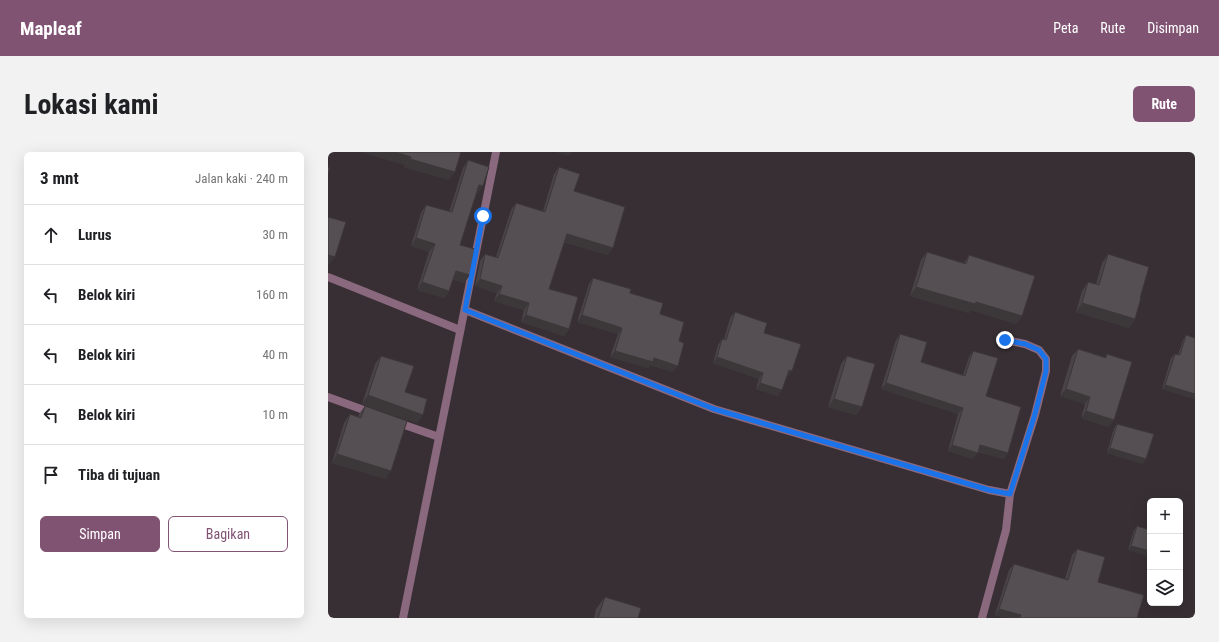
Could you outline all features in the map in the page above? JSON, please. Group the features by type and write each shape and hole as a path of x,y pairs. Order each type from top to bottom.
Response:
{"street":[{"path":"403,618 496,152"},
{"path":"328,277 460,330"},
{"path":"465,310 714,409 981,488 1010,494"},
{"path":"982,618 1006,530 1010,494 1035,414 1046,371 1046,359 1039,350 1025,344 1005,340"},
{"path":"328,397 439,437"}],"building":[{"path":"395,152 461,152 455,172 410,159 411,157"},
{"path":"468,160 489,167 483,186 479,185 460,245 475,249 470,275 456,271 449,291 422,282 435,244 416,238 426,205 452,212"},
{"path":"559,167 580,174 574,191 625,207 613,248 567,234 549,289 578,297 569,329 526,315 529,303 499,294 502,286 480,279 485,254 498,258 516,203 545,212"},
{"path":"328,217 346,222 335,257 328,255"},
{"path":"927,252 966,264 969,255 1035,276 1022,316 976,302 975,304 916,287"},
{"path":"1108,254 1149,267 1135,319 1082,303 1088,282 1099,285"},
{"path":"593,278 631,289 630,293 663,303 660,314 684,322 679,341 684,343 678,366 654,358 653,362 615,351 622,328 582,315"},
{"path":"735,312 767,323 764,333 801,344 792,371 789,370 782,390 760,383 763,373 717,357 722,339 726,340"},
{"path":"900,334 927,342 921,362 965,376 973,351 998,358 986,396 1021,407 1008,453 980,445 978,453 952,445 963,408 886,383"},
{"path":"1186,335 1195,338 1195,394 1165,385 1175,354 1180,355"},
{"path":"1078,349 1106,358 1107,354 1132,362 1114,420 1086,411 1090,397 1066,389"},
{"path":"381,356 414,366 405,392 427,399 423,415 368,395"},
{"path":"847,356 875,364 862,407 834,399"},
{"path":"365,406 407,421 391,471 337,454 350,414 361,418"},
{"path":"1117,424 1154,434 1146,459 1110,448"},
{"path":"1137,526 1147,529 1147,550 1131,546"},
{"path":"1077,549 1105,557 1098,582 1144,595 1137,618 1020,618 1021,615 999,609 1014,564 1068,580"},
{"path":"605,597 641,608 638,618 598,618"}],"route":[{"path":"483,216 465,310 714,409 989,490 1010,494 1035,414 1046,371 1046,359 1039,350 1025,344 1005,340"}]}
